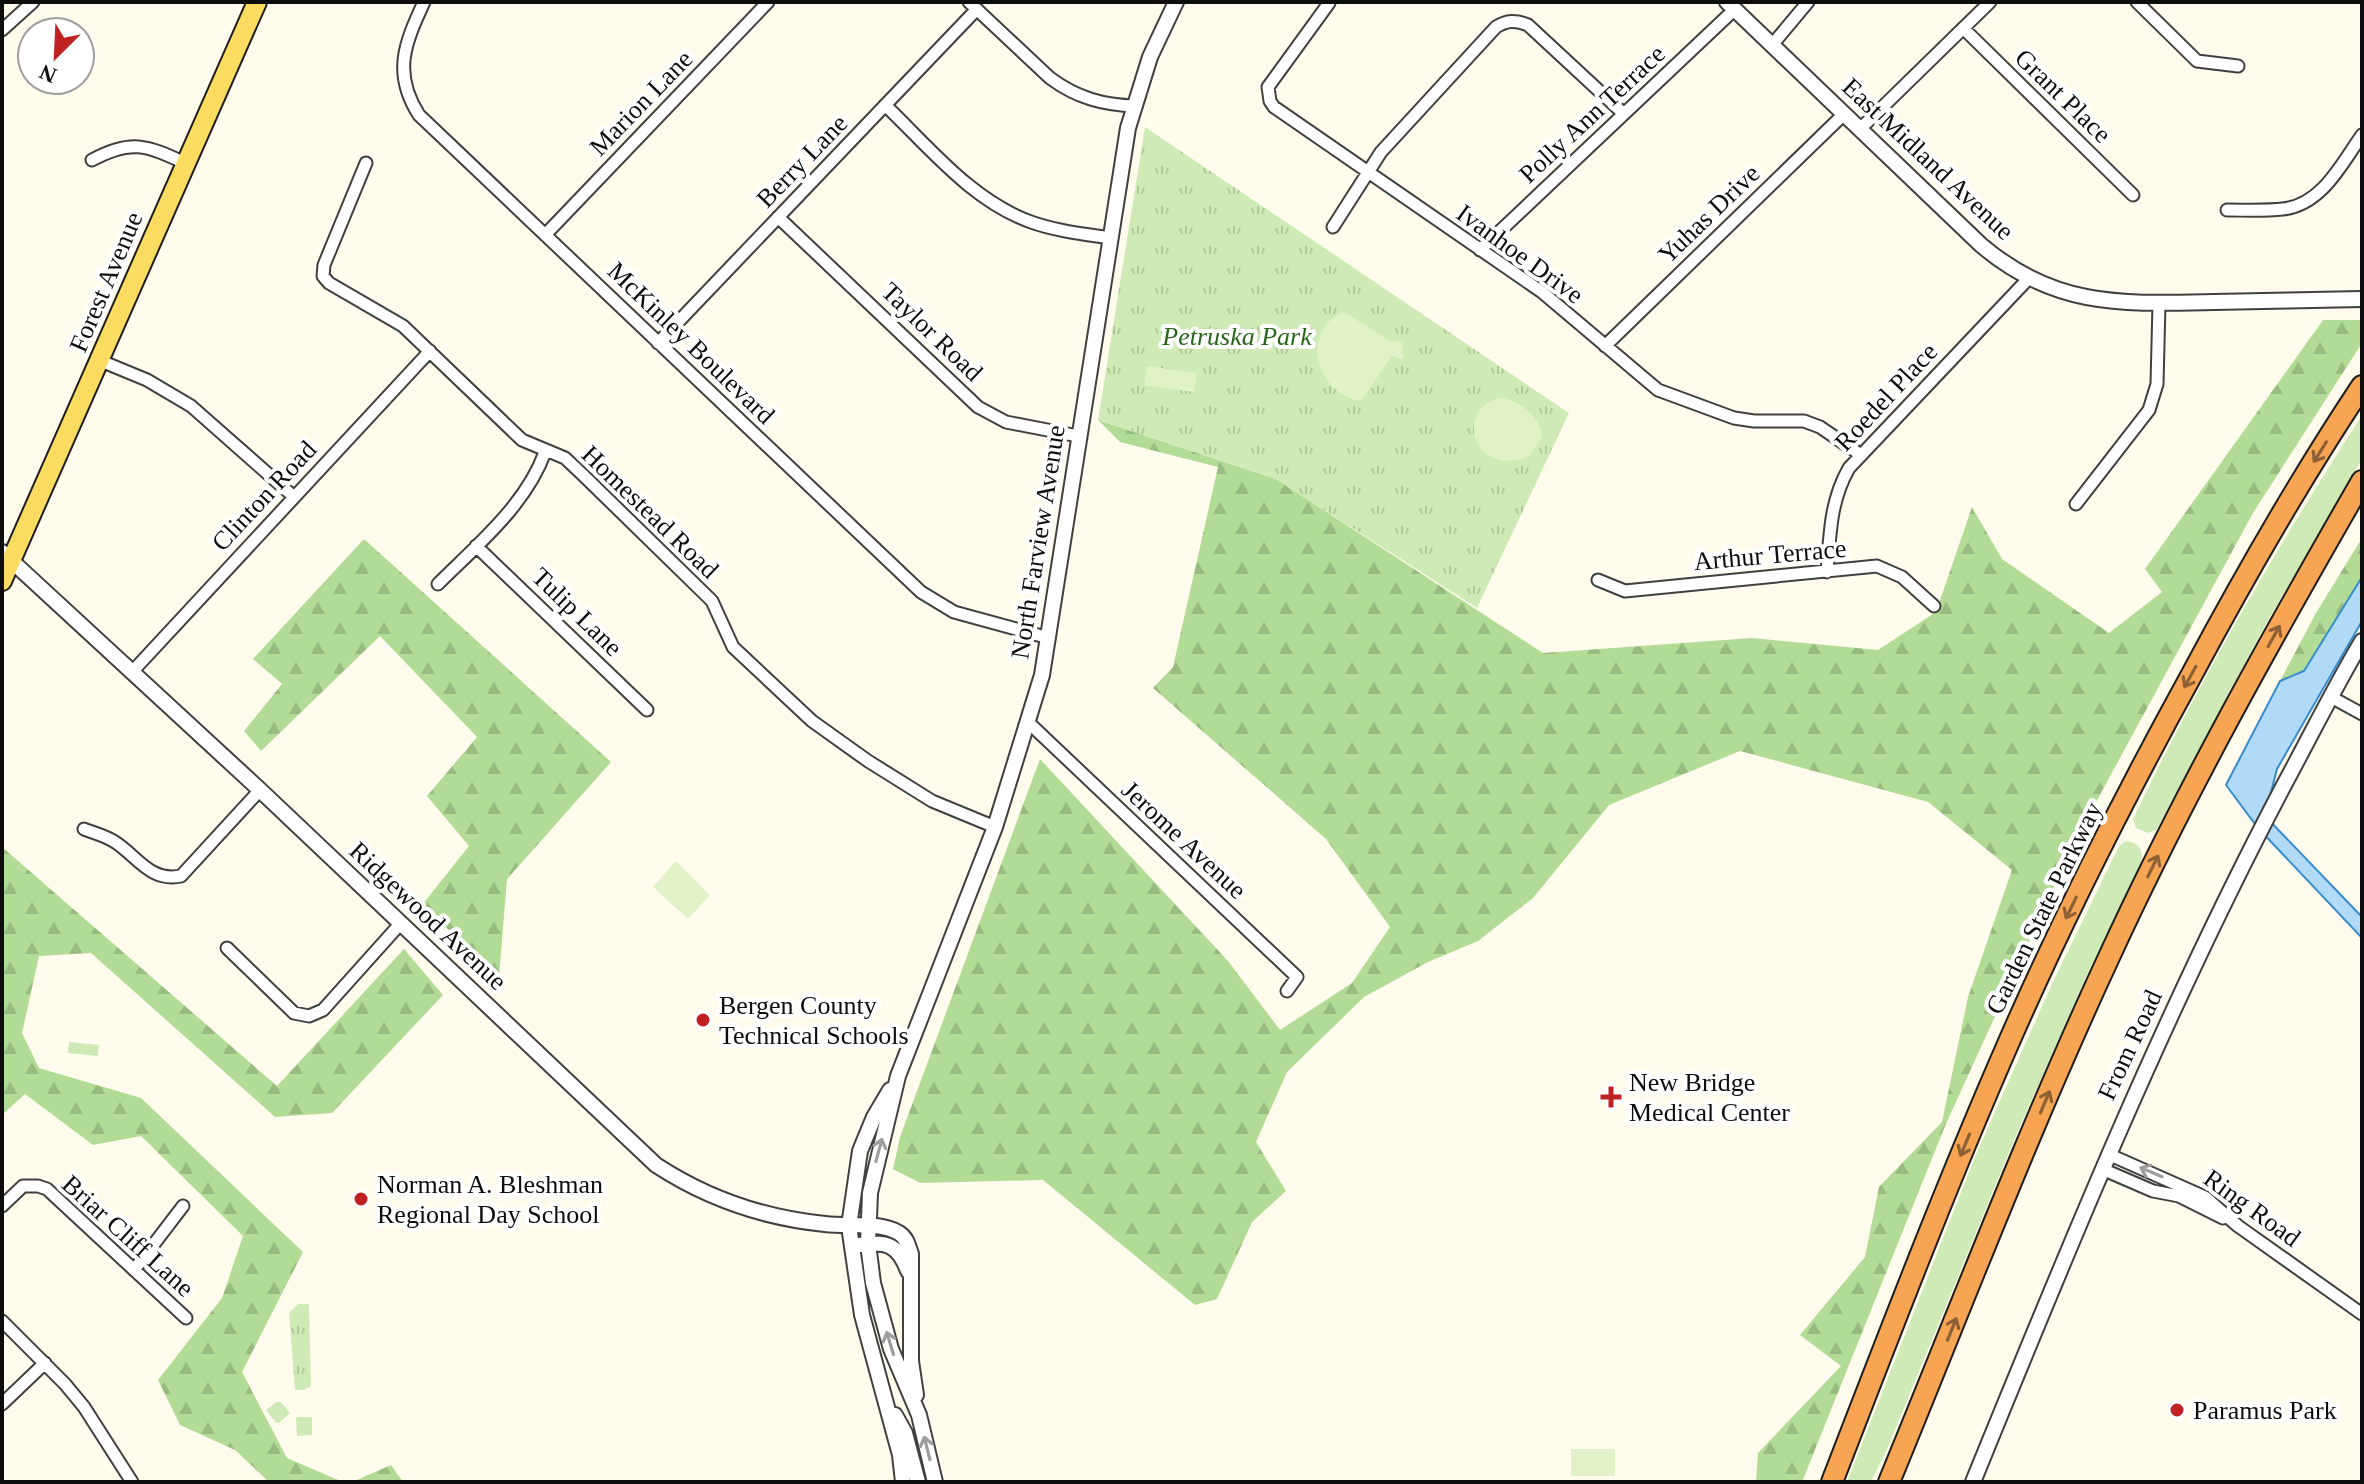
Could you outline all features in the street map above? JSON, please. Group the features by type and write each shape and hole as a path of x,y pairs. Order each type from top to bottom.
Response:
{"highway":[{"name":"Garden State Parkway","path":"1832,1482 1968,1138 2015,1027 2086,877 2227,610 2288,504 2362,386"},
{"path":"1889,1482 2109,955 2246,686 2362,481"},
{"path":"1902,1482 1922,1401"}],"main road":[{"name":"Forest Avenue","path":"2,581 6,556 101,361 257,2"}],"street":[{"path":"2,30 33,2"},
{"name":"McKinley Boulevard","path":"424,2 408,36 403,64 408,96 416,112 921,592 954,612 1049,638"},
{"name":"Marion Lane","path":"545,235 768,2"},
{"name":"North Farview Avenue","path":"935,1482 919,1415 891,1349 873,1283 867,1226 875,1166 898,1076 995,827 1029,723 1049,638 1128,128 1150,57 1176,2"},
{"path":"1772,45 1808,2"},
{"path":"1860,129 1990,2"},
{"path":"2137,2 2197,61 2238,66"},
{"name":"Ivanhoe Drive","path":"1329,3 1268,87 1274,107 1542,292 1647,382 1671,396 1734,418 1804,421 1834,434 1861,455"},
{"path":"973,6 1064,88 1098,103 1136,106"},
{"name":"Berry Lane","path":"658,343 885,105 973,6"},
{"name":"East Midland Avenue","path":"1731,6 1981,245 2029,278 2057,290 2100,301 2159,304 2362,299"},
{"name":"Polly Ann Terrace","path":"1480,250 1624,114 1731,6"},
{"path":"1333,227 1381,152 1504,22 1528,25 1624,114"},
{"name":"Grant Place","path":"1963,28 2133,195"},
{"path":"885,105 970,186 1007,211 1052,229 1110,238"},
{"name":"Yuhas Drive","path":"1605,346 1844,114"},
{"path":"2227,210 2284,209 2305,203 2325,188 2362,135"},
{"path":"92,160 134,145 152,148 185,163"},
{"name":"Homestead Road","path":"366,163 328,253 323,276 338,290 403,326 512,431 545,452 565,458 712,601 733,647 812,721 932,801 995,827"},
{"name":"Taylor Road","path":"778,217 978,407 1006,422 1078,436"},
{"name":"Roedel Place","path":"1827,572 1835,496 1849,468 2029,278"},
{"path":"2076,504 2149,410 2157,384 2159,304"},
{"name":"Clinton Road","path":"132,672 430,351"},
{"path":"101,361 147,380 191,406 293,496"},
{"path":"438,584 530,486 545,452"},
{"name":"Tulip Lane","path":"476,546 647,710"},
{"name":"Ridgewood Avenue","path":"6,556 260,790 656,1165 680,1181 757,1212 804,1222 867,1226 899,1233 906,1240 911,1254 910,1276"},
{"name":"Arthur Terrace","path":"1598,580 1625,591 1881,567 1902,577 1934,606"},
{"name":"From Road","path":"1973,1482 2108,1154 2173,1009 2254,844 2362,641"},
{"path":"2331,697 2362,714"},
{"name":"Jerome Avenue","path":"1029,723 1297,977 1287,991"},
{"path":"84,829 114,841 159,877 181,876 260,790"},
{"path":"227,948 294,1013 309,1016 323,1010 401,923"},
{"name":"North Farview Avenue","path":"898,1076 874,1117 860,1151 849,1226 862,1315 900,1455 903,1482"},
{"name":"Ring Road","path":"2108,1154 2194,1191 2362,1314"},
{"path":"2102,1169 2153,1191 2179,1196 2238,1226"},
{"name":"Briar Cliff Lane","path":"2,1206 23,1186 47,1189 186,1318"},
{"path":"134,1270 183,1206"},
{"path":"850,1247 868,1244 894,1247 903,1257 910,1276 911,1361 919,1415"},
{"path":"2,1321 84,1407 132,1482"},
{"path":"2,1404 45,1363"},
{"path":"884,1394 905,1433 918,1482"}],"green space":[{"name":"Petruska Park","path":"1145,127 1569,413 1477,608 1276,479 1098,420"},
{"path":"1344,312 1390,341 1402,342 1403,350 1400,352 1403,360 1392,356 1361,401 1345,396 1333,386 1318,360 1317,346 1321,332"},
{"path":"2323,320 2362,320 2362,343 2253,513 2076,839 1945,1126 1802,1482 1756,1482 1758,1453 1841,1366 1800,1335 1865,1257 1879,1187 1942,1122 1968,997 2012,870 1928,802 1740,751 1609,805 1533,898 1478,941 1428,962 1364,997 1287,1072 1256,1142 1286,1191 1252,1222 1217,1299 1195,1305 1043,1180 920,1183 893,1169 900,1137 1040,759 1228,961 1280,1030 1352,983 1390,927 1326,839 1153,688 1173,667 1218,467 1120,442 1098,420 1276,479 1543,653 1752,638 1878,650 1936,612 1972,507 2002,559 2109,633 2162,592 2145,569"},
{"path":"1147,366 1197,373 1194,392 1144,385"},
{"path":"1499,398 1520,405 1533,416 1541,429 1542,436 1530,456 1511,461 1495,458 1483,451 1476,440 1474,428 1477,416 1485,405"},
{"path":"2362,415 2362,459 2267,622 2156,830 2149,833 2136,828 2133,819 2213,664 2270,563"},
{"path":"2362,538 2362,577 2304,671 2280,681 2316,613"},
{"path":"364,539 611,762 507,879 499,977 422,905 469,846 427,796 477,737 380,636 261,751 244,731 282,684 253,659"},
{"path":"2126,841 2140,848 2141,863 2086,977 2014,1140 1888,1447 1871,1482 1847,1482 1975,1157 2051,986 2119,846"},
{"path":"2,847 277,1086 404,949 443,995 332,1113 275,1117 91,953 39,956 22,1033 39,1068 141,1098 303,1252 242,1372 287,1458 343,1482 269,1482 235,1450 180,1425 158,1380 222,1298 243,1236 141,1136 93,1145 25,1094 2,1115"},
{"path":"676,861 710,895 688,919 653,887"},
{"path":"69,1042 99,1045 98,1056 68,1053"},
{"path":"298,1304 309,1304 311,1386 304,1390 295,1390 289,1313"},
{"path":"281,1402 290,1413 279,1423 266,1410"},
{"path":"296,1417 312,1417 312,1435 297,1436"},
{"path":"1571,1449 1615,1449 1615,1476 1571,1476"},
{"path":"391,1465 403,1482 352,1482"}],"water":[{"path":"2362,577 2362,621 2277,769 2265,816 2362,917 2362,938 2258,828 2226,785 2280,681 2304,671"}],"place":[{"name":"Bergen County Technical Schools","path":"703,1020"},
{"name":"New Bridge Medical Center","path":"1611,1097"},
{"name":"Norman A. Bleshman Regional Day School","path":"361,1199"},
{"name":"Paramus Park","path":"2177,1410"}]}
